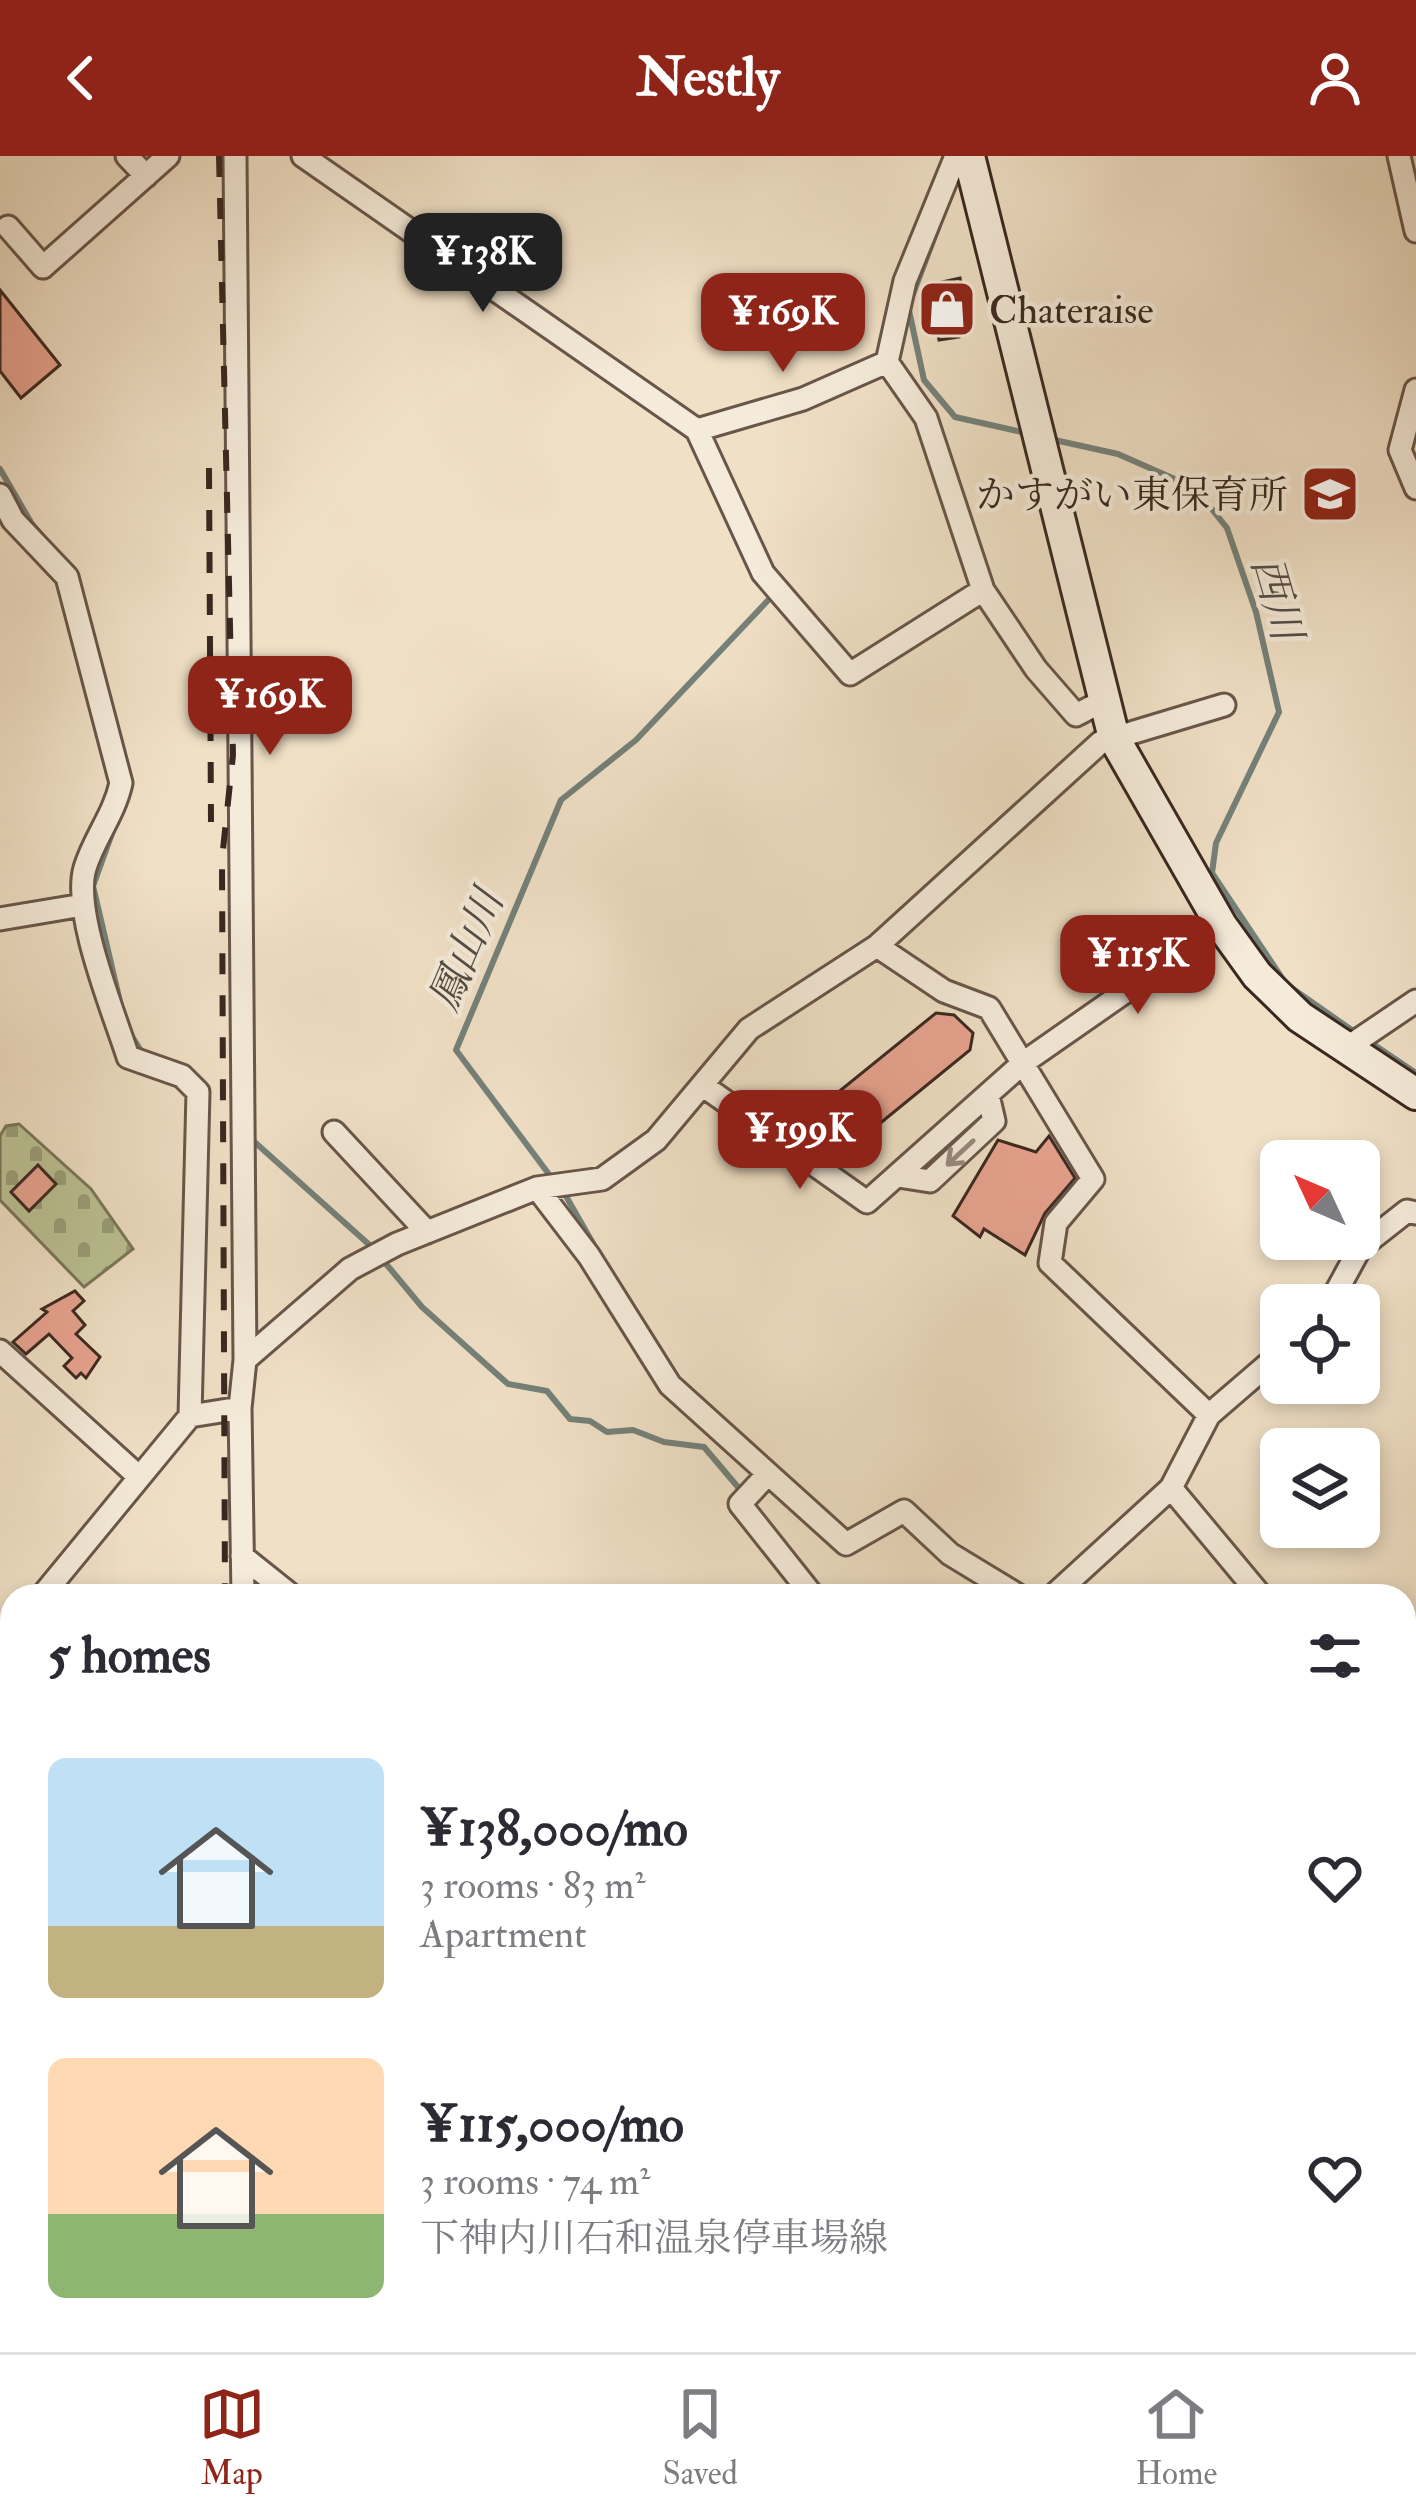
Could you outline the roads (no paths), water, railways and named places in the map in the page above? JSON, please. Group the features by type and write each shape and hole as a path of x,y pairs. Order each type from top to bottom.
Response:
{"main road":[{"path":"969,156 1114,738 1221,925 1257,975 1300,1017 1416,1094"}],"street":[{"path":"127,156 146,176"},
{"path":"8,227 43,267 168,156"},
{"path":"236,156 243,1584"},
{"path":"303,156 697,430 763,573 850,674 983,590"},
{"path":"956,156 905,281 887,362 926,418 983,590 1036,669 1076,715 1103,701"},
{"path":"1399,156 1416,231"},
{"path":"697,430 803,399 887,362"},
{"path":"1416,390 1400,450 1416,488"},
{"path":"0,495 13,520 67,577 121,783 116,810 84,870 83,905 128,1058 182,1076 198,1092 196,1413"},
{"path":"245,1360 350,1269 537,1188 602,1180 656,1140 749,1029 877,946 1101,742 1224,705"},
{"path":"0,919 83,905"},
{"path":"705,1087 867,1202 1023,1063 1221,925"},
{"path":"877,946 944,992 989,1008 1093,1179 1056,1223 1050,1263 1209,1414"},
{"path":"1348,1047 1416,1001"},
{"path":"334,1132 427,1232"},
{"path":"537,1188 589,1256 670,1385 763,1480 846,1544 904,1510 950,1554 999,1584"},
{"path":"1340,1284 1360,1248 1407,1211 1416,1213"},
{"path":"0,1351 136,1475"},
{"path":"1067,1584 1171,1488 1209,1414 1260,1371"},
{"path":"51,1584 136,1475 196,1413 240,1408"},
{"path":"763,1480 742,1502 804,1584"},
{"path":"1171,1488 1251,1584"},
{"path":"242,1556 277,1584"}],"waterway":[{"name":"西川","path":"913,294 938,228"},
{"name":"西川","path":"908,306 924,380 955,417 1026,433"},
{"name":"西川","path":"1050,439 1118,454 1195,488 1227,528 1256,612 1279,712 1216,843 1212,873 1286,984 1356,1033"},
{"name":"鳳山川","path":"0,469 32,524 73,573"},
{"name":"鳳山川","path":"554,1181 456,1050 561,800 636,740 773,595"},
{"name":"鳳山川","path":"114,828 93,886 121,1006"},
{"name":"鳳山川","path":"128,1030 143,1054"},
{"name":"西川","path":"1367,1040 1416,1073"},
{"name":"鳳山川","path":"250,1138 374,1249"},
{"name":"鳳山川","path":"563,1191 598,1252"},
{"name":"鳳山川","path":"382,1259 422,1307 508,1384 547,1391 570,1419 590,1421 607,1432 633,1430 664,1442 704,1447 743,1493"}],"railway":[{"path":"219,156 233,755 222,859 225,1584"},
{"path":"209,468 211,822"}],"place":[{"name":"Chateraise","path":"947,309"},
{"name":"かすがい東保育所","path":"1330,494"}]}
